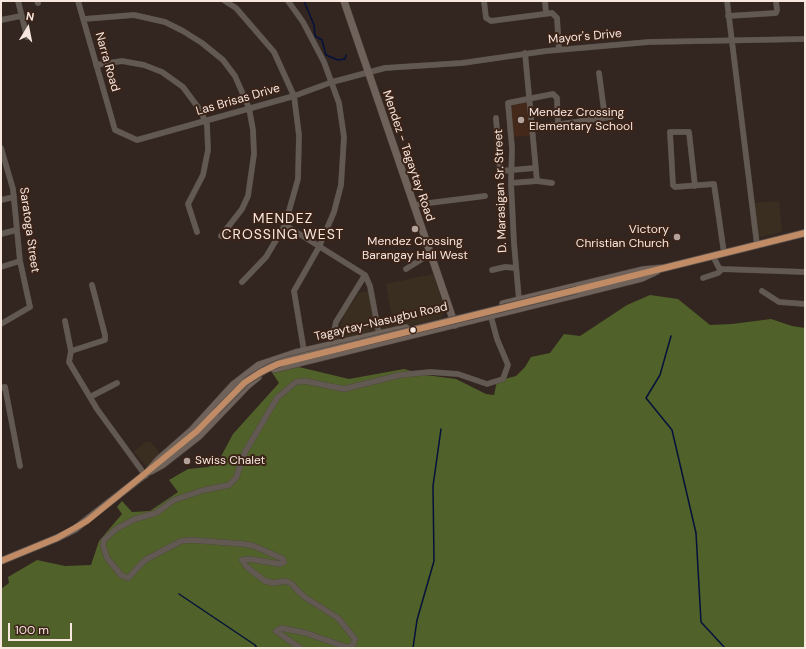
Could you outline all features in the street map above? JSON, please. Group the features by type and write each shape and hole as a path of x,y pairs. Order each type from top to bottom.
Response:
{"main road":[{"name":"Mendez - Tagaytay Road","path":"344,1 455,325"},
{"name":"Tagaytay-Nasugbu Road","path":"1,561 75,529 197,431 248,380 270,367 285,361 805,233"},
{"name":"Tagaytay-Nasugbu Road","path":"145,474 158,460 192,430 242,376 268,361 304,351 452,317 643,270 663,268"},
{"name":"Tagaytay-Nasugbu Road","path":"145,474 181,451 199,436 246,386 270,370 289,364 455,325 642,278 663,268"}],"street":[{"path":"18,1 27,37"},
{"name":"Narra Road","path":"78,1 115,130"},
{"path":"225,1 236,8 270,45 294,96 299,135 299,171 285,226 266,257 242,282"},
{"path":"288,1 313,40 332,82 343,123 344,144 343,172 334,212 319,247 294,291 304,351"},
{"path":"484,1 486,18 491,21 552,13 557,18 559,50"},
{"path":"544,1 546,13"},
{"path":"727,1 730,39 757,245"},
{"path":"728,16 776,12 776,1"},
{"path":"84,19 134,15 165,22 183,30 223,60 235,76 249,108 253,130 254,154 248,196 242,209 221,236"},
{"path":"1,20 21,16"},
{"name":"Mayor's Drive","path":"368,72 385,68 462,63 559,50 649,42 805,38"},
{"path":"525,54 537,181"},
{"path":"96,65 122,61 144,65 162,72 183,87 200,110 205,121 208,150 203,175 188,204 197,232"},
{"name":"Las Brisas Drive","path":"115,130 137,140 294,96 332,82 368,72"},
{"path":"599,73 605,118"},
{"path":"530,100 553,94 556,95 558,124"},
{"name":"D. Marasigan Sr. Street","path":"519,300 511,183 512,169 508,103 530,100"},
{"path":"533,128 611,117"},
{"path":"496,118 500,171 535,168"},
{"path":"695,186 689,132 670,132 673,185 675,187 695,186 711,184 715,186 724,253"},
{"name":"Saratoga Street","path":"1,148 4,166 14,197 20,261 30,307 1,324"},
{"path":"511,183 537,181 552,183"},
{"path":"413,205 485,196"},
{"path":"1,200 14,197"},
{"path":"285,226 365,275 370,286 379,334"},
{"path":"1,234 16,230"},
{"path":"406,270 430,254"},
{"path":"713,256 719,268 722,269 805,272"},
{"path":"1,267 20,261"},
{"path":"492,270 505,267 516,268"},
{"path":"703,278 718,274 722,269"},
{"path":"332,345 336,322 365,275"},
{"path":"71,351 105,340 92,285"},
{"path":"762,291 779,302 805,304"},
{"path":"300,648 276,631 281,628 306,633 346,647 352,647 355,640 338,618 306,598 292,584 285,581 274,583 265,581 247,568 242,560 249,559 280,564 284,562 283,559 249,545 191,540 181,541 145,560 128,578 121,575 107,558 103,545 104,540 116,529 136,519 156,513 174,500 204,490 229,486 236,478 245,452 277,398 296,382 305,381 344,389 400,376 430,372 458,374 486,384 503,379 508,365 497,339 489,308"},
{"path":"65,321 71,351 69,362 120,443 145,474"},
{"path":"90,397 117,383"},
{"path":"1,388 5,387 20,466"}],"shaded area":[{"name":"Mendez Crossing Elementary School","path":"529,102 533,135 512,137 509,104"},
{"path":"779,201 782,232 757,238 753,203"},
{"path":"433,274 444,308 442,318 334,343 344,315 359,293 371,290 377,321 392,318 386,284"},
{"path":"150,441 161,455 147,467 134,452 144,443"}],"green space":[{"path":"650,295 678,299 710,325 771,319 792,326 805,328 805,648 1,648 1,589 9,583 8,577 37,560 65,566 91,565 99,541 122,514 117,507 122,501 132,512 150,511 178,492 169,480 188,469 208,467 218,462 233,434 279,383 271,371 296,364 299,367 349,379 404,369 426,375 456,379 486,394 494,395 497,381 516,376 525,367 531,357 550,353 564,334 580,336 627,305"}],"waterway":[{"path":"304,1 314,25 315,36 322,40 326,55 338,60 345,59 346,55"},
{"path":"671,336 660,375 646,398 672,430 696,533 701,622 725,648"},
{"path":"413,648 417,620 434,561 433,486 441,429"},
{"path":"179,594 255,645 257,648"}],"transit line":[{"path":"1,561 57,538 87,521 197,431 244,383 261,372 278,364 805,233"}],"place":[{"name":"Mendez Crossing Elementary School","path":"521,120"},
{"name":"Mendez Crossing Barangay Hall West","path":"415,229"},
{"name":"Victory Christian Church","path":"677,237"},
{"name":"Swiss Chalet","path":"187,461"}],"district":[{"name":"MENDEZ CROSSING WEST","path":"283,228"}]}
